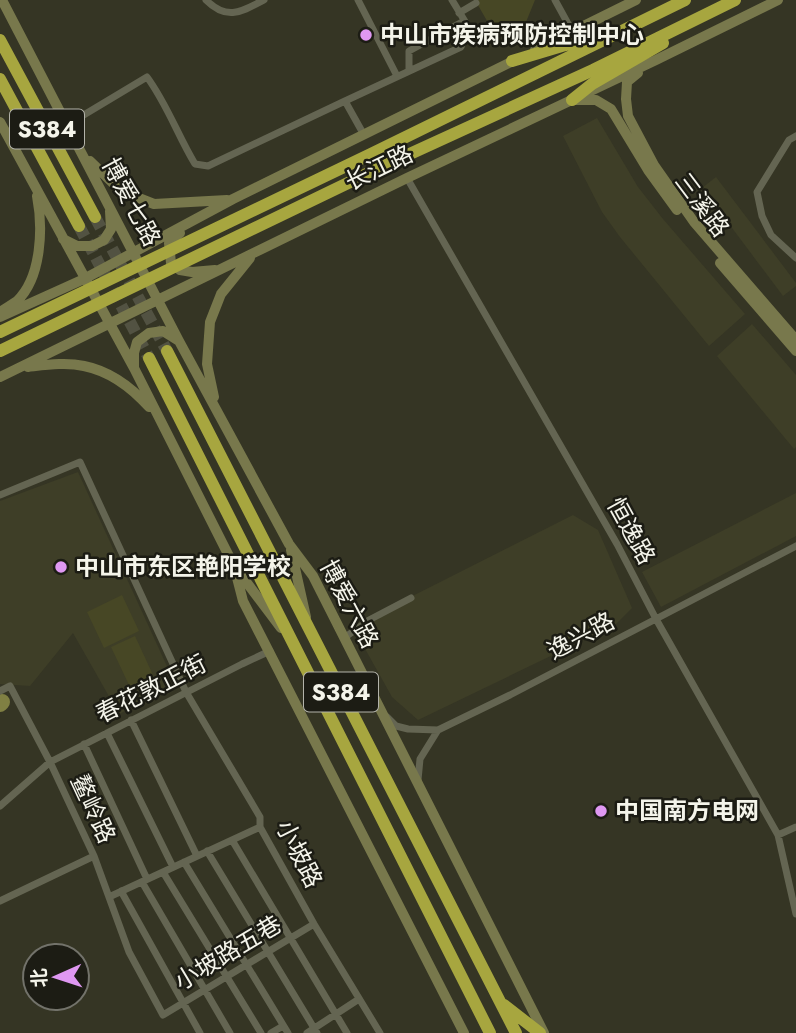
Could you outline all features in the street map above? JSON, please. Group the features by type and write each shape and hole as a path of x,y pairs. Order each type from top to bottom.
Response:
{"highway":[{"name":"长江路","path":"0,331 372,154 685,0"},
{"name":"长江路","path":"0,351 735,0"},
{"path":"572,100 592,84 665,42 675,30"},
{"path":"512,61 589,38 617,34"},
{"name":"博爱七路","path":"0,40 95,217"},
{"name":"S384","path":"0,79 79,226"},
{"name":"博爱六路","path":"167,351 516,1033"},
{"name":"S384","path":"149,358 490,1033"},
{"path":"499,1001 542,1033"}],"main road":[{"name":"博爱七路","path":"2,0 145,274"},
{"name":"长江路","path":"0,315 84,279 233,199 636,0"},
{"name":"长江路","path":"0,377 778,0"},
{"name":"三溪路","path":"656,60 626,82 628,116 654,165 694,222 796,340"},
{"name":"三溪路","path":"572,100 596,100 611,109 648,170 689,228 796,351"},
{"path":"0,122 134,368 234,566 294,645"},
{"path":"82,154 121,191 154,204 233,199"},
{"path":"0,315 18,300 30,283 40,248 40,214 34,183"},
{"path":"63,239 77,246 92,246 104,240 111,229 110,208"},
{"path":"202,216 169,243 171,263 180,270 192,272 222,269"},
{"path":"217,410 207,364 210,322 221,294 253,254"},
{"name":"博爱六路","path":"145,274 289,544 313,576 542,1033"},
{"path":"134,368 137,342 149,333 163,331 179,341"},
{"path":"18,368 84,366 108,375 135,391 160,419"},
{"path":"289,544 309,630"},
{"path":"234,566 243,601 464,1033"}],"street":[{"path":"206,0 217,10 235,14 264,0"},
{"path":"358,0 397,76"},
{"path":"67,125 147,77 157,90 195,164 208,166 461,47 468,29 452,0"},
{"path":"555,0 572,31"},
{"path":"460,13 476,3"},
{"path":"409,70 409,51 464,21"},
{"path":"345,101 364,135"},
{"path":"796,136 789,140 757,192 762,216 771,235 796,258"},
{"name":"恒逸路","path":"407,178 617,544 656,619 778,835 796,914"},
{"name":"小坡路","path":"0,495 80,462 186,692 260,817 260,827 314,924 380,1033"},
{"name":"逸兴路","path":"381,712 396,726 420,731 438,730 796,546"},
{"path":"344,638 369,620 411,598"},
{"name":"春花敦正街","path":"50,762 270,652"},
{"path":"0,691 10,686 50,762"},
{"path":"131,720 197,856"},
{"path":"417,785 420,759 438,730"},
{"path":"107,733 173,867"},
{"path":"84,744 144,881 230,1033"},
{"name":"鳌岭路","path":"0,806 50,762 94,856 109,897"},
{"path":"109,897 260,827"},
{"path":"778,835 796,827"},
{"path":"232,840 347,1033"},
{"path":"207,851 312,1031 359,999"},
{"path":"0,901 94,856"},
{"path":"184,862 286,1029 271,1033"},
{"path":"163,872 261,1033"},
{"path":"121,891 200,1033"},
{"name":"小坡路五巷","path":"109,897 129,952 163,1014 314,924"}],"shaded area":[{"path":"475,0 535,0 526,22 494,33"},
{"path":"597,118 638,187 745,314 709,346 602,212 563,136"},
{"path":"716,177 796,283 796,286 783,296 702,188"},
{"path":"752,324 796,375 794,449 717,356"},
{"name":"中山市东区艳阳学校","path":"78,472 176,686 119,714 73,633 30,686 0,684 0,501"},
{"path":"796,493 796,536 661,607 642,572"},
{"path":"573,515 598,530 632,608 615,625 418,720 392,697 364,647 361,622"},
{"path":"122,595 139,631 104,648 87,612"},
{"path":"135,636 153,675 130,687 111,647"}],"tunnel":[{"path":"95,217 167,351"},
{"path":"79,226 149,358"}],"place":[{"name":"中山市疾病预防控制中心","path":"366,35"},
{"name":"中山市东区艳阳学校","path":"61,567"},
{"name":"中国南方电网","path":"601,811"}]}
